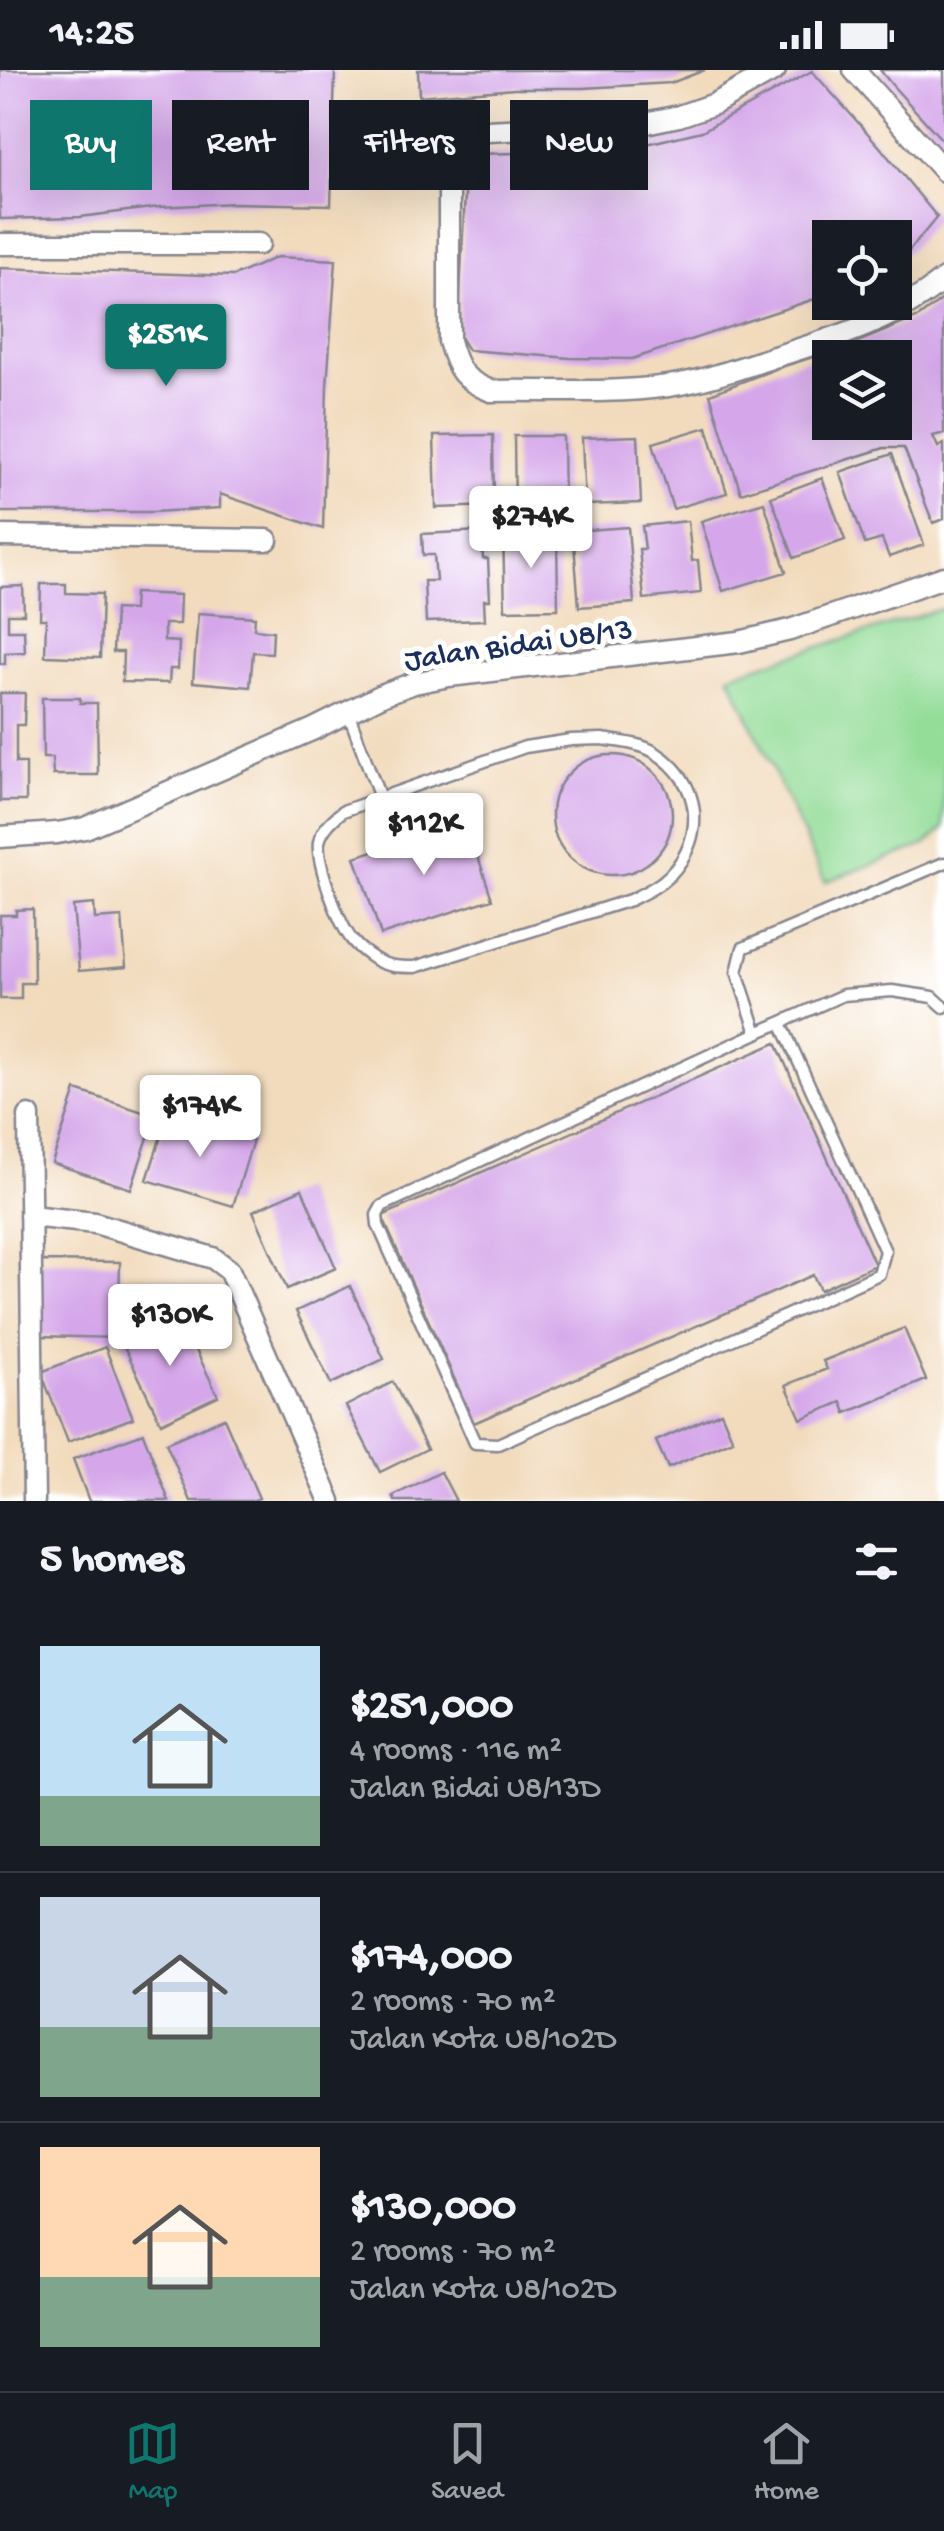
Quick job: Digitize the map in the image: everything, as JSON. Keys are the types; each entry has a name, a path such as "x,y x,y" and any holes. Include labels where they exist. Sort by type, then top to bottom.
{"street":[{"path":"774,70 714,104 679,116 645,123 487,131 456,144 449,175 450,341 454,360 463,375 492,391 629,389 704,380 884,318 918,300 944,279"},
{"path":"854,70 944,172"},
{"path":"0,244 259,244"},
{"path":"0,536 267,540"},
{"name":"Jalan Bidai U8/13","path":"0,837 85,828 414,683 738,642 790,630 944,577"},
{"path":"28,1116 34,1501"},
{"path":"30,1216 96,1224 212,1258 229,1270 330,1501"}],"lane":[{"path":"348,712 380,798"},
{"path":"602,738 653,750 688,786 695,812 693,832 684,854 671,874 654,888 630,900 415,967 392,967 371,958 352,940 337,913 318,855 320,838 330,822 343,811 380,798 525,747 602,738"},
{"path":"757,1033 737,972 743,948 944,863"},
{"path":"781,1023 885,1251 879,1274 498,1444 475,1443 378,1226 377,1215 382,1206 757,1033 843,995 892,991 938,994 944,1008"}],"green space":[{"path":"944,608 944,828 925,845 825,882 729,675"}],"building":[{"path":"0,70 335,70 334,100 329,100 331,205 234,203 80,217 0,219"},
{"path":"418,70 705,70 671,83 515,88 419,96"},
{"path":"880,70 944,70 944,142 893,86"},
{"path":"812,71 937,217 912,247 912,220 812,220 812,300 632,359 468,350 458,334 465,190 490,190 490,154 510,153 510,190 648,190 648,143 702,131"},
{"path":"277,257 336,260 323,529 220,494 220,508 0,512 0,268 234,276"},
{"path":"944,298 944,433 933,436 938,447 944,444 944,519 933,523 904,448 884,448 741,493 710,394 812,357 812,440 912,440 912,340 863,340 912,320"},
{"path":"707,427 727,493 673,509 653,443"},
{"path":"493,435 494,506 436,508 434,436"},
{"path":"514,436 563,436 564,512 515,513"},
{"path":"638,436 641,503 585,505 582,438"},
{"path":"892,454 924,545 889,557 882,539 865,544 840,472"},
{"path":"822,478 845,540 794,558 771,497"},
{"path":"764,502 786,572 723,591 701,521"},
{"path":"688,521 692,561 698,560 701,593 644,599 639,549 645,549 642,526"},
{"path":"628,527 634,603 579,607 573,531"},
{"path":"481,531 483,559 488,559 490,600 484,600 485,620 426,622 424,581 436,581 434,555 423,555 422,534"},
{"path":"557,533 558,609 505,610 503,534"},
{"path":"41,584 66,584 66,593 102,594 100,658 45,656 46,619 40,619"},
{"path":"23,586 24,614 8,614 8,630 24,630 25,652 5,653 5,664 0,664 0,587"},
{"path":"134,593 180,595 179,624 164,624 164,641 179,642 178,669 170,669 169,683 122,682 123,652 113,652 115,609 133,610"},
{"path":"198,613 255,617 254,629 273,631 272,653 253,652 250,687 193,682"},
{"path":"0,693 25,693 24,725 16,725 16,763 26,763 26,801 0,801"},
{"path":"42,698 80,698 80,703 97,703 98,775 53,775 52,758 43,758"},
{"path":"612,755 635,759 655,772 668,792 672,815 668,838 655,858 635,871 612,875 589,871 569,858 556,838 552,815 556,792 569,772 589,759"},
{"path":"466,820 492,899 381,935 355,857"},
{"path":"94,904 95,919 122,917 126,967 79,971 73,906"},
{"path":"33,909 34,983 21,983 21,999 0,999 0,915"},
{"path":"776,1043 875,1265 820,1290 813,1275 474,1423 382,1216"},
{"path":"76,1090 155,1116 131,1189 52,1163"},
{"path":"168,1114 253,1140 233,1206 147,1180"},
{"path":"302,1189 336,1268 287,1289 253,1211"},
{"path":"39,1261 120,1262 118,1338 38,1336"},
{"path":"350,1286 384,1359 331,1384 296,1311"},
{"path":"179,1315 218,1396 161,1423 122,1342"},
{"path":"904,1328 926,1380 846,1413 842,1402 801,1419 786,1385 827,1369 823,1361"},
{"path":"105,1347 133,1418 68,1442 41,1372"},
{"path":"393,1382 427,1449 380,1472 346,1406"},
{"path":"721,1412 733,1440 668,1468 656,1441"},
{"path":"224,1418 259,1498 191,1501 166,1443"},
{"path":"143,1433 169,1501 89,1501 73,1459"},
{"path":"441,1472 456,1501 395,1501 393,1496"}]}
